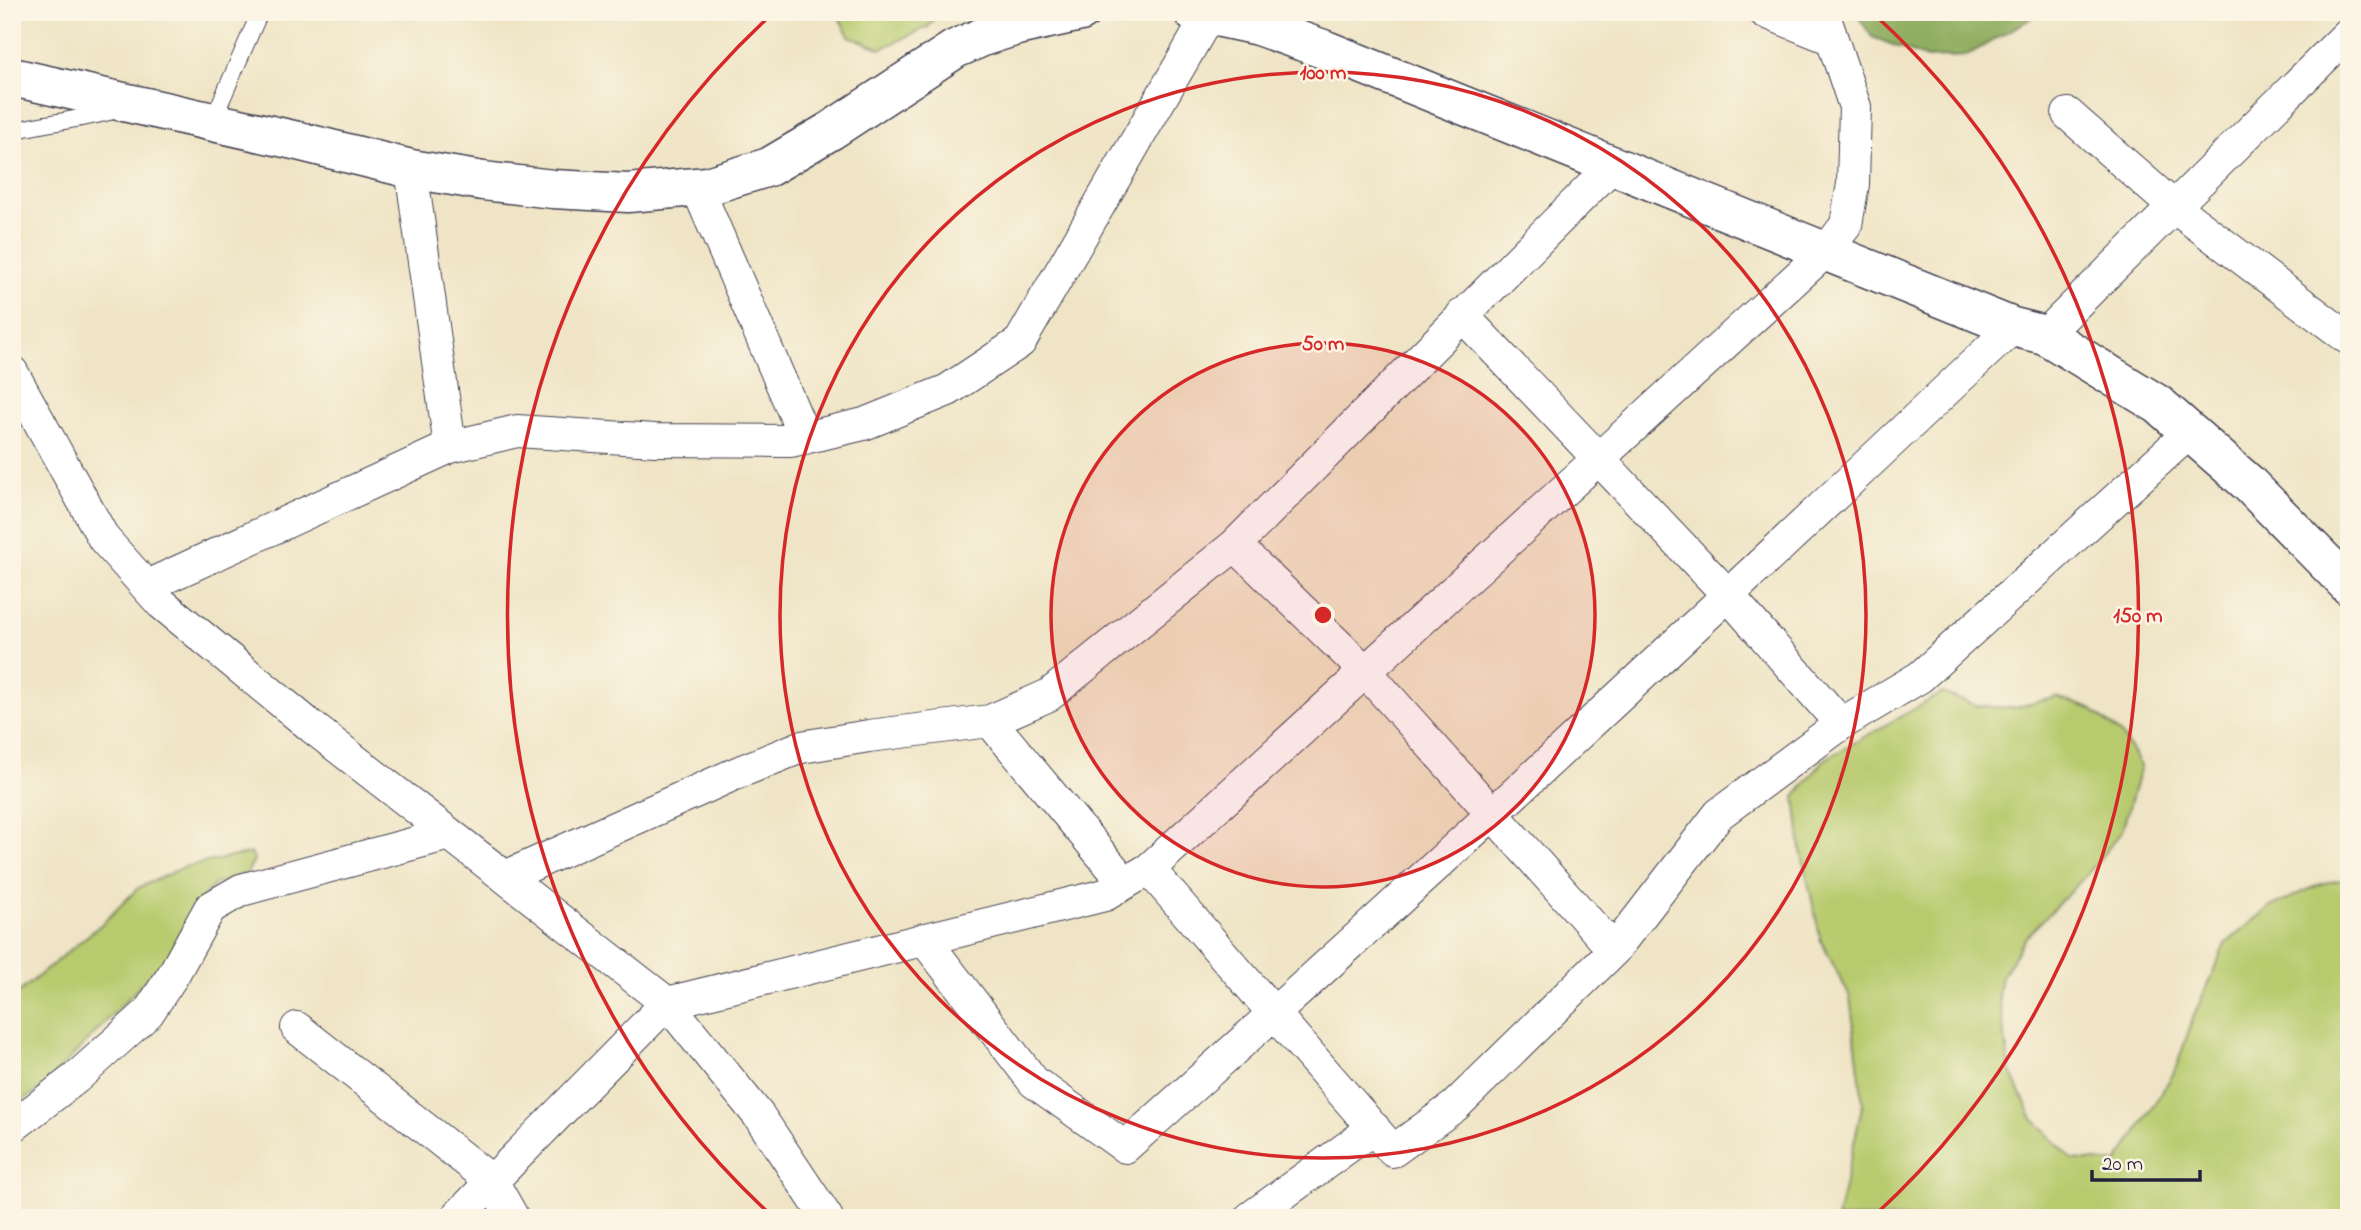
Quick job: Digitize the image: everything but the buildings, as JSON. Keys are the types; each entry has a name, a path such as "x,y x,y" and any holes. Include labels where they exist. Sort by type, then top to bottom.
{"street":[{"path":"12,77 411,169 483,181 628,194 697,187 768,167 830,131 955,49 1017,26 1081,12"},
{"path":"456,1218 667,1003 1105,895 1137,876 1366,672 1826,251 1846,225 1853,184 1855,107 1827,25 1765,12"},
{"path":"147,586 450,447 517,431 655,440 791,441 864,424 948,390 1020,342 1201,14 1258,26 1326,50 2029,331 2159,405 2248,483 2349,586"},
{"path":"924,939 1034,1082 1125,1147 1493,815 1729,596 2174,207 2349,33"},
{"path":"2068,114 2174,207 2349,339"},
{"path":"505,877 801,747 990,720 1049,695 1235,545 1612,166"},
{"path":"411,169 450,447"},
{"path":"697,187 805,438"},
{"path":"1462,314 1729,596 1841,724"},
{"path":"12,372 104,539 162,603 312,727 667,1003 759,1116 827,1218"},
{"path":"990,720 1137,876 1275,1013 1393,1151 1455,1106 1614,950 1719,814 1841,724 1920,677 2190,432"},
{"path":"1235,545 1366,672 1614,950"},
{"path":"12,1127 76,1078 148,1013 173,975 210,908 241,890 449,834"},
{"path":"296,1028 492,1181 513,1218"},
{"path":"1250,1218 1374,1128"}],"lane":[{"path":"212,122 260,12"},
{"path":"12,131 40,123 90,117 133,104"}],"green space":[{"path":"836,12 941,12 928,27 881,49 849,36"},
{"path":"1855,12 2042,12 1966,56 1927,58 1872,37"},
{"path":"1942,693 1977,706 2014,708 2056,697 2091,709 2121,734 2141,766 2122,831 2089,872 2026,937 2001,977 1998,992 2010,1070 2033,1119 2072,1159 2117,1163 2175,1071 2193,1018 2225,944 2270,907 2323,883 2349,879 2349,1218 1837,1218 1863,1103 1850,997 1821,941 1801,850 1795,796 1824,760"},
{"path":"251,853 254,860 247,873 215,884 192,910 168,957 41,1089 12,1106 12,998 104,922 138,888 184,867"}]}
